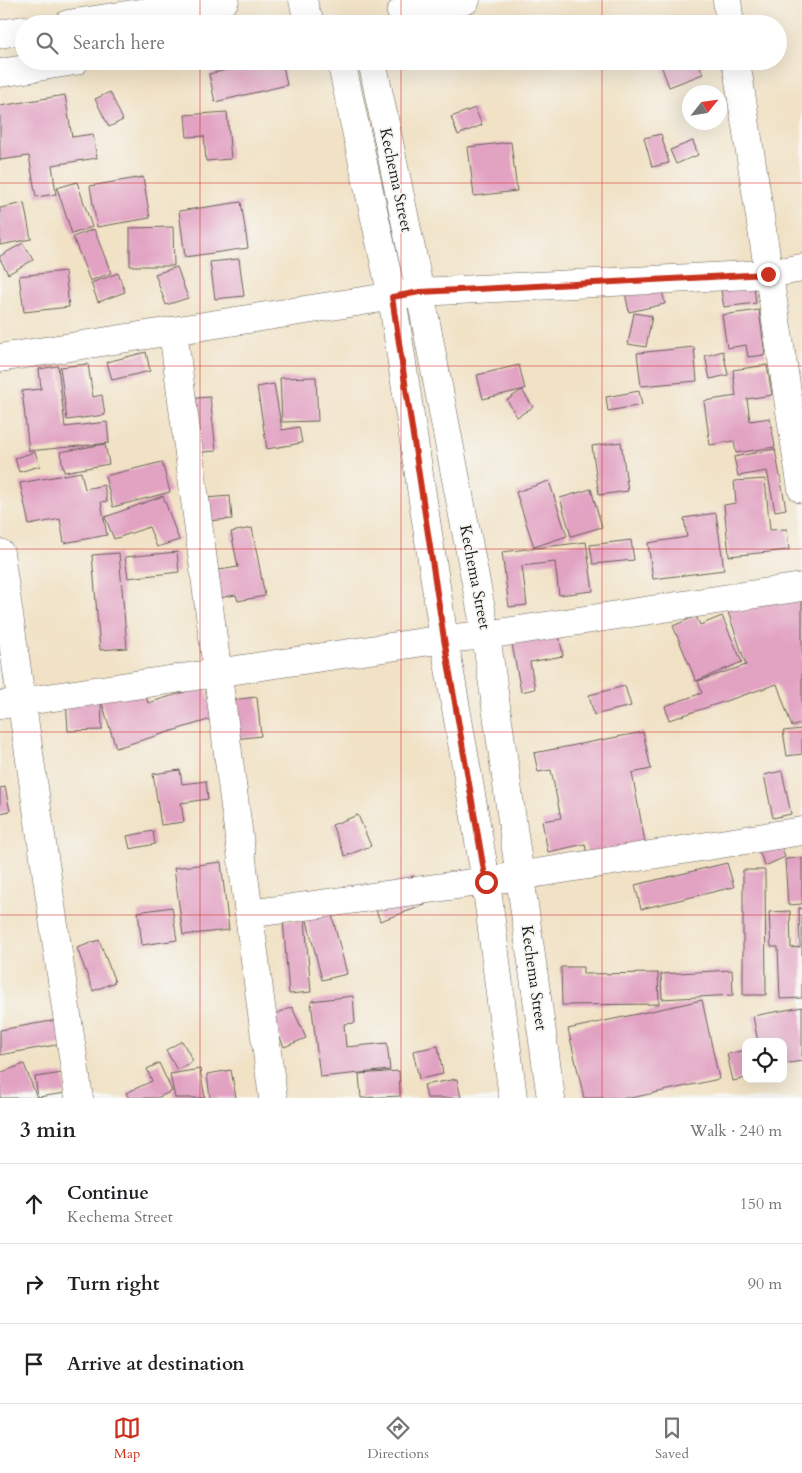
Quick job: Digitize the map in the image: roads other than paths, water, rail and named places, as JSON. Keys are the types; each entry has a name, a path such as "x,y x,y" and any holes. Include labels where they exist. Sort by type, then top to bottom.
{"street":[{"path":"127,15 225,0"},
{"path":"303,0 306,15"},
{"path":"400,12 466,0"},
{"path":"727,0 729,15"},
{"path":"0,34 15,32"},
{"path":"0,73 19,70"},
{"name":"Kechema Street","path":"343,70 392,297 444,639 486,882 513,1098"},
{"name":"Kechema Street","path":"374,70 420,292 486,636 551,1098"},
{"path":"737,70 802,489"},
{"path":"0,358 420,292 768,274 802,268"},
{"path":"173,331 273,1098"},
{"path":"0,553 11,703 79,1098"},
{"path":"11,703 444,639 486,636 802,587"},
{"path":"249,914 486,882 802,830"}]}
